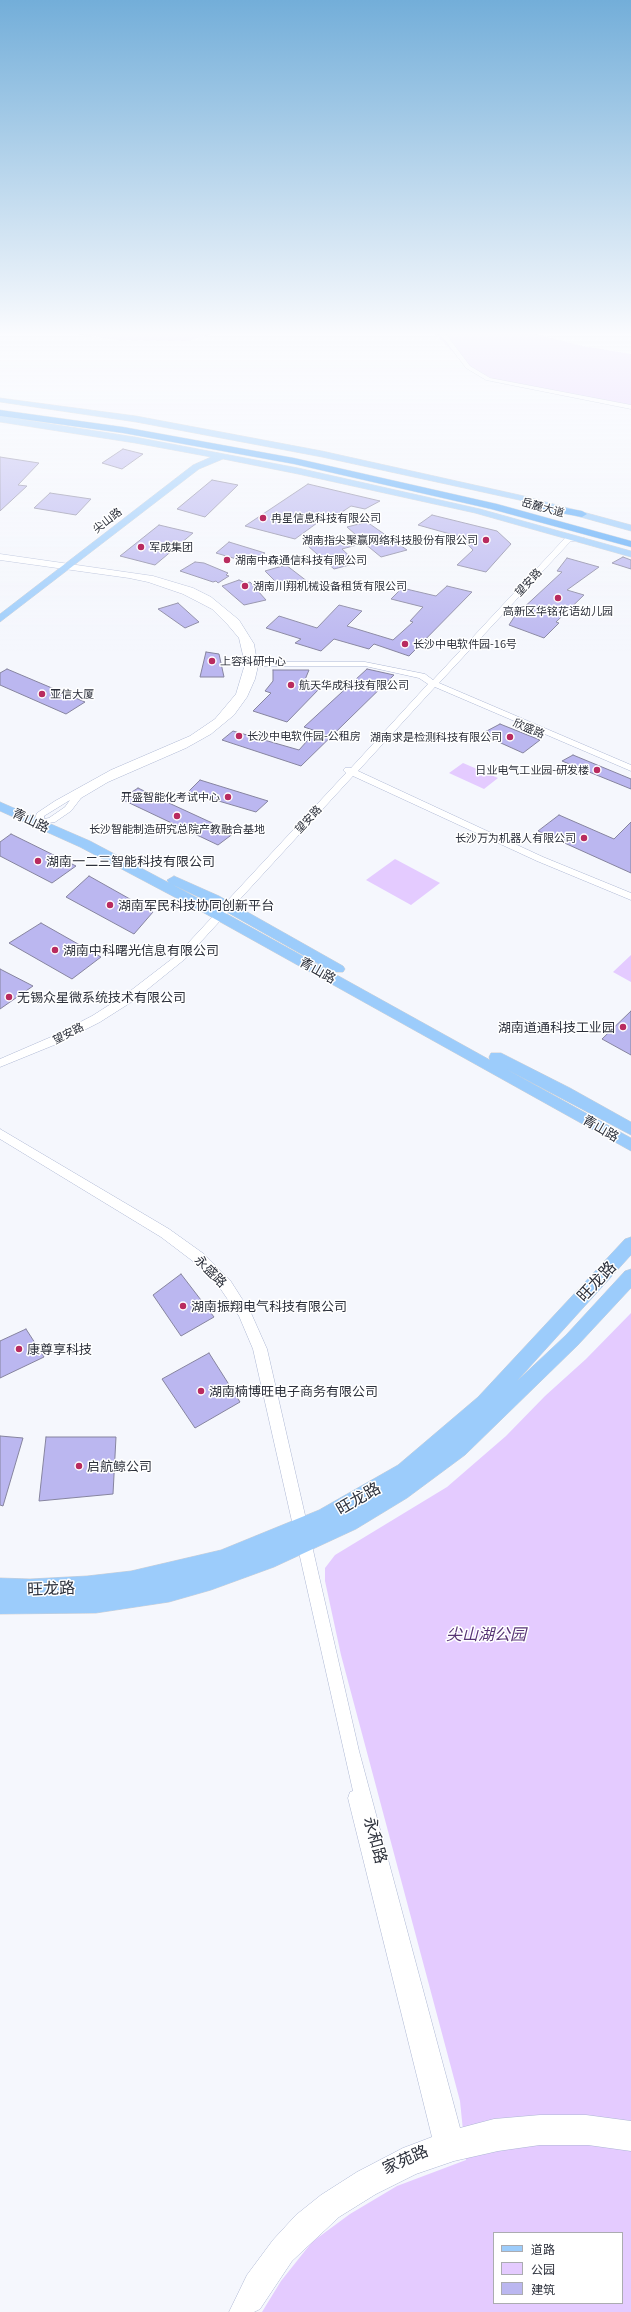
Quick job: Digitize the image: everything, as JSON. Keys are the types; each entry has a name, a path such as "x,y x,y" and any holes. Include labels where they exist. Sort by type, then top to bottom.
{"highway":[{"name":"岳麓大道","path":"165,439 253,453 402,485 515,511 631,544"},
{"name":"岳麓大道","path":"208,439 259,448 477,495 631,537"},
{"path":"298,471 402,485"},
{"path":"477,495 582,514"}],"main road":[{"path":"121,439 237,458 470,509 554,531 631,554"},
{"path":"247,439 459,483 631,528"},
{"name":"尖山路","path":"0,607 185,464 191,455 181,449"},
{"name":"尖山路","path":"0,619 196,467 217,458 237,458"},
{"name":"青山路","path":"0,795 85,844 223,911 631,1141"},
{"name":"青山路","path":"0,806 43,819"},
{"name":"旺龙路","path":"0,1604 55,1605 96,1603 170,1592 242,1570 299,1537 326,1516 405,1471 459,1427 484,1403 631,1244"},
{"name":"旺龙路","path":"0,1588 30,1590 131,1581 221,1560 299,1537 372,1509 429,1472 458,1449 572,1340 631,1276"}],"street":[{"name":"望安路","path":"0,1063 55,1040 128,998 181,957 560,542 562,537 554,531"},
{"name":"望安路","path":"430,684 566,541 584,540"},
{"path":"0,557 67,566 150,580 202,599 215,607 237,630 246,645 252,665 251,679 244,695 237,706 222,722 182,746 105,780 78,796 68,808 43,819"},
{"path":"252,665 339,666 370,668 407,676 430,684"},
{"path":"43,819 114,772 167,750 218,721 232,706 244,685 252,665"},
{"name":"欣盛路","path":"430,684 631,768"},
{"name":"欣盛路","path":"430,684 631,772"},
{"path":"351,770 540,858 631,895"},
{"name":"望安路","path":"0,1059 86,1019 125,996 152,976 223,911"},
{"name":"永盛路","path":"0,1133 164,1233 199,1258 225,1284 244,1313 260,1349 299,1537"},
{"name":"永盛路","path":"0,1140 160,1237 194,1262 220,1287 238,1316 252,1351 299,1537"},
{"name":"永和路","path":"299,1537 341,1746 449,2147"},
{"name":"家苑路","path":"248,2312 261,2288 285,2254 332,2210 375,2184 449,2147 494,2129 540,2125 586,2125 631,2131"},
{"name":"家苑路","path":"239,2312 254,2282 280,2247 309,2217 328,2202 364,2178 410,2156 449,2147 540,2135 588,2135 631,2141"}],"green space":[{"path":"463,763 498,778 484,789 449,773"},
{"path":"395,859 440,883 411,905 366,880"},
{"path":"631,955 631,982 613,972"},
{"name":"尖山湖公园","path":"631,1313 631,2312 262,2312 281,2281 312,2242 350,2214 397,2186 466,2160 460,2101 341,1655 325,1581 325,1568 335,1555 447,1487 506,1436 545,1396 586,1359"}],"building":[{"path":"123,449 143,454 122,469 102,463"},
{"path":"0,457 39,463 18,485 27,486 0,511"},
{"path":"212,480 238,485 205,517 177,509"},
{"path":"308,484 380,501 365,509 351,506 330,520 324,518 295,539 245,526"},
{"path":"50,493 91,499 76,515 34,508"},
{"name":"湖南指尖聚赢网络科技股份有限公司","path":"432,515 497,531 511,544 486,572 457,565 473,550 461,537 418,525"},
{"path":"367,522 407,550 381,557 364,543 342,549 357,563 334,569 308,546 328,539 334,543 356,535 347,527"},
{"name":"军成集团","path":"159,525 193,533 155,565 120,556"},
{"path":"229,542 265,553 250,563 216,553"},
{"path":"623,557 631,560 631,569 612,563"},
{"path":"567,558 599,567 567,590 584,595 556,622 559,623 544,638 509,625 518,611 520,611 562,572 557,571"},
{"path":"195,562 204,563 228,573 226,575 229,576 218,583 216,581 213,582 180,571"},
{"path":"286,565 312,585 285,591 265,571"},
{"path":"239,580 246,583 250,582 266,600 244,605 222,586"},
{"path":"447,586 472,592 409,656 374,644 369,649 334,639 321,651 295,643 301,639 266,628 279,616 317,628 339,605 362,611 347,626 393,640 413,622 410,621 423,607 391,599 402,588 436,596"},
{"name":"上容科研中心","path":"178,603 199,622 185,628 158,609"},
{"name":"上容科研中心","path":"206,652 219,654 224,677 200,677"},
{"name":"亚信大厦","path":"7,669 85,702 66,714 0,685 0,673"},
{"path":"367,669 394,675 301,766 222,740 233,731 299,750 316,731 304,727"},
{"path":"273,670 309,670 304,682 320,688 287,722 253,711 271,693 265,691 273,681"},
{"name":"湖南求是检测科技有限公司","path":"500,724 540,740 523,753 481,734"},
{"name":"日业电气工业园-研发楼","path":"573,755 631,779 631,789 562,761"},
{"name":"开盛智能化考试中心","path":"200,780 268,801 256,812 188,792"},
{"name":"长沙智能制造研究总院产教融合基地","path":"138,788 234,833 218,845 121,799"},
{"name":"长沙万为机器人有限公司","path":"559,815 614,839 631,822 631,873 538,831"},
{"name":"湖南一二三智能科技有限公司","path":"11,834 76,866 52,883 0,856 0,842"},
{"name":"湖南军民科技协同创新平台","path":"89,876 153,912 134,934 66,897"},
{"name":"湖南中科曙光信息有限公司","path":"41,923 101,957 72,979 9,943"},
{"name":"无锡众星微系统技术有限公司","path":"0,969 33,986 0,1009"},
{"name":"湖南道通科技工业园","path":"631,1011 631,1055 602,1039"},
{"name":"湖南振翔电气科技有限公司","path":"181,1274 214,1317 181,1336 153,1295"},
{"name":"康尊享科技","path":"26,1329 44,1357 0,1378 0,1341"},
{"name":"湖南楠博旺电子商务有限公司","path":"209,1353 240,1402 195,1428 162,1379"},
{"path":"0,1436 23,1438 3,1506 0,1505"},
{"name":"启航鲸公司","path":"46,1437 116,1437 113,1494 39,1501"}],"place":[{"name":"冉星信息科技有限公司","path":"263,518"},
{"name":"湖南指尖聚赢网络科技股份有限公司","path":"486,540"},
{"name":"军成集团","path":"141,547"},
{"name":"湖南中森通信科技有限公司","path":"227,560"},
{"name":"湖南川翔机械设备租赁有限公司","path":"245,586"},
{"name":"高新区华铭花语幼儿园","path":"558,598"},
{"name":"长沙中电软件园-16号","path":"405,644"},
{"name":"上容科研中心","path":"212,661"},
{"name":"航天华成科技有限公司","path":"291,685"},
{"name":"亚信大厦","path":"42,694"},
{"name":"长沙中电软件园-公租房","path":"239,736"},
{"name":"湖南求是检测科技有限公司","path":"510,737"},
{"name":"日业电气工业园-研发楼","path":"597,770"},
{"name":"开盛智能化考试中心","path":"228,797"},
{"name":"长沙智能制造研究总院产教融合基地","path":"177,816"},
{"name":"长沙万为机器人有限公司","path":"584,838"},
{"name":"湖南一二三智能科技有限公司","path":"38,861"},
{"name":"湖南军民科技协同创新平台","path":"110,905"},
{"name":"湖南中科曙光信息有限公司","path":"55,950"},
{"name":"无锡众星微系统技术有限公司","path":"9,997"},
{"name":"湖南道通科技工业园","path":"623,1027"},
{"name":"湖南振翔电气科技有限公司","path":"183,1306"},
{"name":"康尊享科技","path":"19,1349"},
{"name":"湖南楠博旺电子商务有限公司","path":"201,1391"},
{"name":"启航鲸公司","path":"79,1466"}]}
